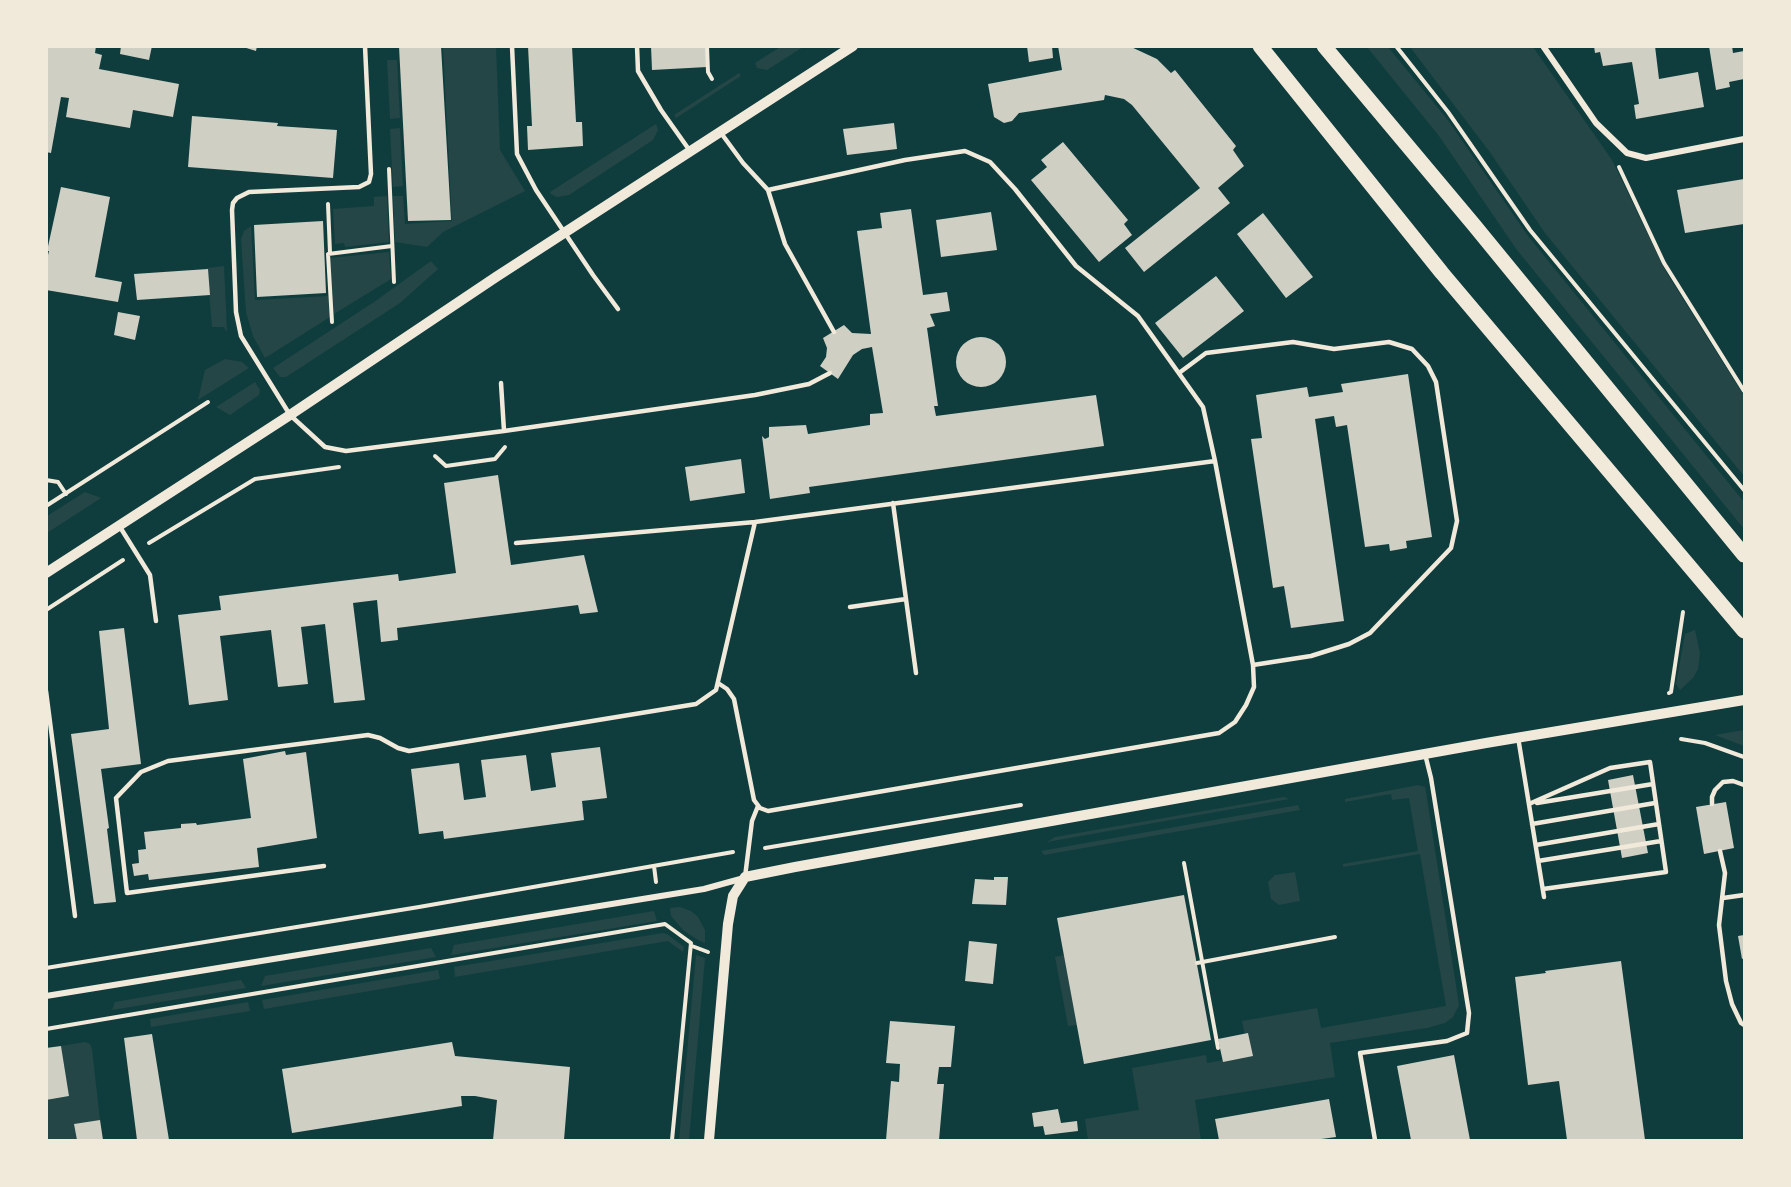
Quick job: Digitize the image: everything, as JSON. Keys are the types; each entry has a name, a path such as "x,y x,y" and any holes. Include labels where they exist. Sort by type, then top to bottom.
{"main road":[{"path":"1260,46 1442,273 1744,631"},
{"path":"1324,46 1744,555"}],"street":[{"path":"46,573 853,46"},
{"path":"1543,46 1596,123 1627,153 1646,158 1744,139"},
{"path":"46,996 704,889 745,877 817,862 1744,700"},
{"path":"709,1140 728,924 733,896 745,877"}],"lane":[{"path":"364,46 369,182 359,187 249,192 233,203 236,312 244,343 290,415 325,447 346,451 755,395 809,384 830,373"},
{"path":"512,46 517,154 536,190 564,233 618,309"},
{"path":"637,46 638,71 661,110 691,153"},
{"path":"721,133 743,163 768,190 784,244 834,332"},
{"path":"718,683 727,689 734,699 754,800 758,806 768,811 1219,733 1236,722 1254,687 1253,665 1203,407 1138,315 1076,266 1015,189 990,162 965,151 905,160 768,190"},
{"path":"1179,373 1206,353 1293,342 1334,349 1389,342 1412,349 1428,366 1436,382 1457,521 1451,548 1370,633 1349,644 1311,656 1253,665"},
{"path":"501,382 504,431"},
{"path":"516,543 755,522 1215,461"},
{"path":"893,503 916,673"},
{"path":"324,866 126,893 116,798 141,772 168,761 368,735 409,751 696,704 716,690 755,522"},
{"path":"119,526 150,575 156,621"},
{"path":"850,607 906,599"},
{"path":"46,691 75,916"},
{"path":"1518,738 1544,897"},
{"path":"1375,1140 1360,1053 1447,1041 1467,1033 1469,1013 1431,777 1425,754"},
{"path":"1529,804 1610,768 1650,762 1666,872 1543,888"},
{"path":"1712,804 1715,790 1723,782 1733,781 1744,785"},
{"path":"1529,804 1653,784"},
{"path":"1532,824 1655,803"},
{"path":"745,877 752,821 758,806"},
{"path":"1536,845 1659,824"},
{"path":"1538,861 1661,841"},
{"path":"1720,851 1725,873 1719,925 1726,981 1732,1004 1744,1025"},
{"path":"1723,898 1744,895"}],"path":[{"path":"707,46 708,72 712,79"},
{"path":"1396,46 1448,112 1530,230 1744,487"},
{"path":"1622,149 1616,159 1664,263 1744,391"},
{"path":"329,188 330,253 328,254 332,322"},
{"path":"330,253 392,246"},
{"path":"46,506 208,402"},
{"path":"432,454 446,466 495,459 508,442"},
{"path":"46,610 255,479 350,465"},
{"path":"46,480 58,482 66,494"},
{"path":"1672,681 1683,612"},
{"path":"1681,739 1744,757"},
{"path":"46,968 749,850"},
{"path":"1184,863 1218,1048"},
{"path":"46,1029 665,924 690,941 692,946 672,1140"},
{"path":"1197,963 1335,937"},
{"path":"692,946 708,952"},
{"path":"1225,949 1225,963"}],"shaded area":[{"path":"443,47 496,47 500,150 525,191 443,232 427,247 395,242 393,196 403,196 405,224 452,221"},
{"path":"780,47 803,47 767,70 757,68 755,63"},
{"path":"1367,47 1388,47 1447,119 1528,236 1744,502 1744,529 1517,250 1439,136"},
{"path":"1410,47 1533,47 1612,160 1666,272 1744,396 1744,476 1545,233 1489,151"},
{"path":"387,60 397,60 400,118 390,119"},
{"path":"739,73 741,76 676,118 674,115"},
{"path":"656,124 658,130 653,140 569,195 557,197 551,194 550,192"},
{"path":"400,128 403,186 393,187 390,129"},
{"path":"387,196 389,242 345,247 344,243 335,244 333,209 374,206 374,197"},
{"path":"251,226 255,300 328,296 330,317 265,358 253,336 246,312 241,239 244,231"},
{"path":"389,252 391,279 334,314 330,258"},
{"path":"431,261 438,269 400,303 286,377 280,377 273,368 377,300"},
{"path":"224,266 227,331 224,327 212,327 207,268"},
{"path":"225,359 242,362 249,368 198,400 205,370"},
{"path":"255,382 260,390 259,395 230,415 216,407"},
{"path":"85,492 101,498 47,533 47,516"},
{"path":"1695,630 1700,653 1698,669 1693,678 1680,690 1676,684 1685,634"},
{"path":"1744,730 1744,746 1715,735"},
{"path":"1418,785 1425,787 1426,792 1459,1005 1453,1017 1445,1023 1427,1028 1330,1043 1335,1077 1195,1100 1201,1140 1088,1140 1085,1119 1139,1110 1132,1068 1206,1055 1207,1063 1249,1056 1242,1021 1317,1008 1321,1028 1446,1006 1420,854 1343,867 1343,864 1418,851 1409,798 1392,800 1391,794 1345,802 1345,799"},
{"path":"1284,797 1289,799 1047,842 1055,837"},
{"path":"1298,805 1300,810 1044,855 1041,851"},
{"path":"1295,872 1300,901 1279,905 1271,899 1268,882 1275,875"},
{"path":"680,907 691,911 698,917 705,930 705,943 683,930 671,916 670,908"},
{"path":"654,911 657,921 451,955 454,945"},
{"path":"663,933 684,947 683,952 668,941 455,977 454,967"},
{"path":"431,948 436,957 261,986 265,976"},
{"path":"696,955 705,958 689,1140 679,1140"},
{"path":"1064,955 1077,1025 1068,1026 1055,957"},
{"path":"438,970 440,979 264,1009 262,1000"},
{"path":"241,980 246,988 112,1010 115,1002"},
{"path":"248,1002 250,1011 151,1027 150,1019"},
{"path":"85,1042 90,1044 92,1049 100,1120 75,1124 77,1140 47,1140 47,1100 69,1096 61,1046"}],"building":[{"path":"46,46 96,46 95,53 102,55 99,69 179,84 173,117 133,110 130,128 66,117 69,98 61,97 51,153 46,152"},
{"path":"121,46 152,46 149,60 120,54"},
{"path":"240,46 257,46 256,51"},
{"path":"399,46 441,46 451,220 408,221"},
{"path":"528,46 572,46 576,122 582,122 583,146 528,150 527,126 532,126"},
{"path":"651,46 706,46 707,67 652,70"},
{"path":"1027,46 1052,46 1053,58 1029,62"},
{"path":"1058,46 1129,46 1157,59 1171,73 1175,70 1236,146 1233,150 1244,166 1218,188 1230,203 1144,272 1125,248 1200,188 1132,105 1124,99 1105,95 1104,100 1019,113 1012,121 1004,123 994,117 988,84 1062,70"},
{"path":"1594,46 1655,46 1659,79 1698,72 1704,107 1636,119 1634,105 1639,104 1632,62 1603,66 1600,52 1595,53"},
{"path":"1709,46 1732,46 1733,53 1744,51 1744,79 1729,82 1730,87 1716,90"},
{"path":"192,116 337,130 333,178 188,167"},
{"path":"894,123 897,149 847,155 843,129"},
{"path":"1063,142 1128,220 1124,224 1132,235 1099,262 1031,180 1047,167 1041,160"},
{"path":"1744,179 1744,224 1685,233 1677,190"},
{"path":"61,187 110,197 95,277 122,282 118,302 46,290 46,263 49,251 47,251"},
{"path":"911,209 923,295 947,292 950,311 930,314 935,326 927,328 938,406 934,406 936,416 1096,395 1104,446 809,487 810,493 770,499 762,436 765,439 769,437 769,427 806,425 808,434 870,425 870,414 883,413 872,347 862,349 853,355 838,379 820,366 826,357 827,348 823,338 844,325 852,333 871,334 857,231 882,228 880,213"},
{"path":"991,212 997,250 941,257 936,220"},
{"path":"1263,213 1313,277 1286,298 1237,234"},
{"path":"323,221 326,293 257,297 254,225"},
{"path":"208,269 210,295 137,300 134,274"},
{"path":"1216,276 1244,311 1183,358 1155,323"},
{"path":"118,312 140,316 135,340 114,335"},
{"path":"976,337 986,337 999,344 1006,357 1006,367 999,380 986,387 976,387 967,383 960,376 956,367 956,357 960,348 967,341"},
{"path":"1408,374 1432,537 1406,541 1407,548 1390,551 1389,544 1365,547 1347,425 1336,427 1334,416 1315,419 1344,621 1291,628 1284,586 1273,588 1251,439 1262,438 1256,395 1307,387 1309,397 1343,392 1341,384"},
{"path":"741,459 745,493 690,501 685,467"},
{"path":"498,475 511,565 584,555 598,612 580,614 578,605 397,628 398,640 381,642 377,600 353,603 365,700 334,703 325,624 301,627 308,684 278,687 271,630 220,636 228,700 189,705 178,615 221,610 219,596 398,574 399,581 456,573 444,483"},
{"path":"124,628 141,764 101,769 116,902 94,904 71,734 109,729 99,631"},
{"path":"600,747 607,798 582,801 584,820 444,839 443,831 419,834 411,769 459,763 464,800 486,797 481,760 526,755 531,791 556,787 551,753"},
{"path":"285,751 286,755 306,752 317,838 257,848 259,867 149,880 148,874 134,876 132,864 139,863 138,850 146,849 144,832 181,828 181,824 196,823 197,825 251,818 243,759"},
{"path":"1633,775 1648,853 1622,858 1608,780"},
{"path":"1726,802 1734,848 1704,854 1696,807"},
{"path":"994,877 1008,877 1006,905 972,904 975,879 994,880"},
{"path":"1184,895 1211,1040 1084,1064 1057,918"},
{"path":"1744,935 1744,958 1742,959 1738,936"},
{"path":"969,941 997,944 993,984 965,981"},
{"path":"1621,961 1645,1140 1567,1140 1559,1081 1528,1085 1515,977"},
{"path":"890,1021 955,1026 951,1067 939,1067 937,1084 944,1084 939,1140 886,1140 891,1081 899,1082 900,1064 886,1063"},
{"path":"1248,1033 1253,1056 1223,1062 1218,1039"},
{"path":"152,1034 169,1140 137,1140 124,1038"},
{"path":"452,1042 455,1056 570,1067 564,1140 493,1140 497,1100 475,1096 461,1096 462,1106 292,1133 282,1069"},
{"path":"61,1046 69,1096 46,1100 46,1048"},
{"path":"1454,1055 1470,1140 1411,1140 1397,1066"},
{"path":"1329,1099 1336,1137 1314,1140 1219,1140 1215,1119"},
{"path":"1058,1109 1061,1123 1077,1121 1078,1131 1045,1135 1043,1126 1034,1127 1032,1113"},
{"path":"100,1120 103,1140 77,1140 74,1124"}]}
